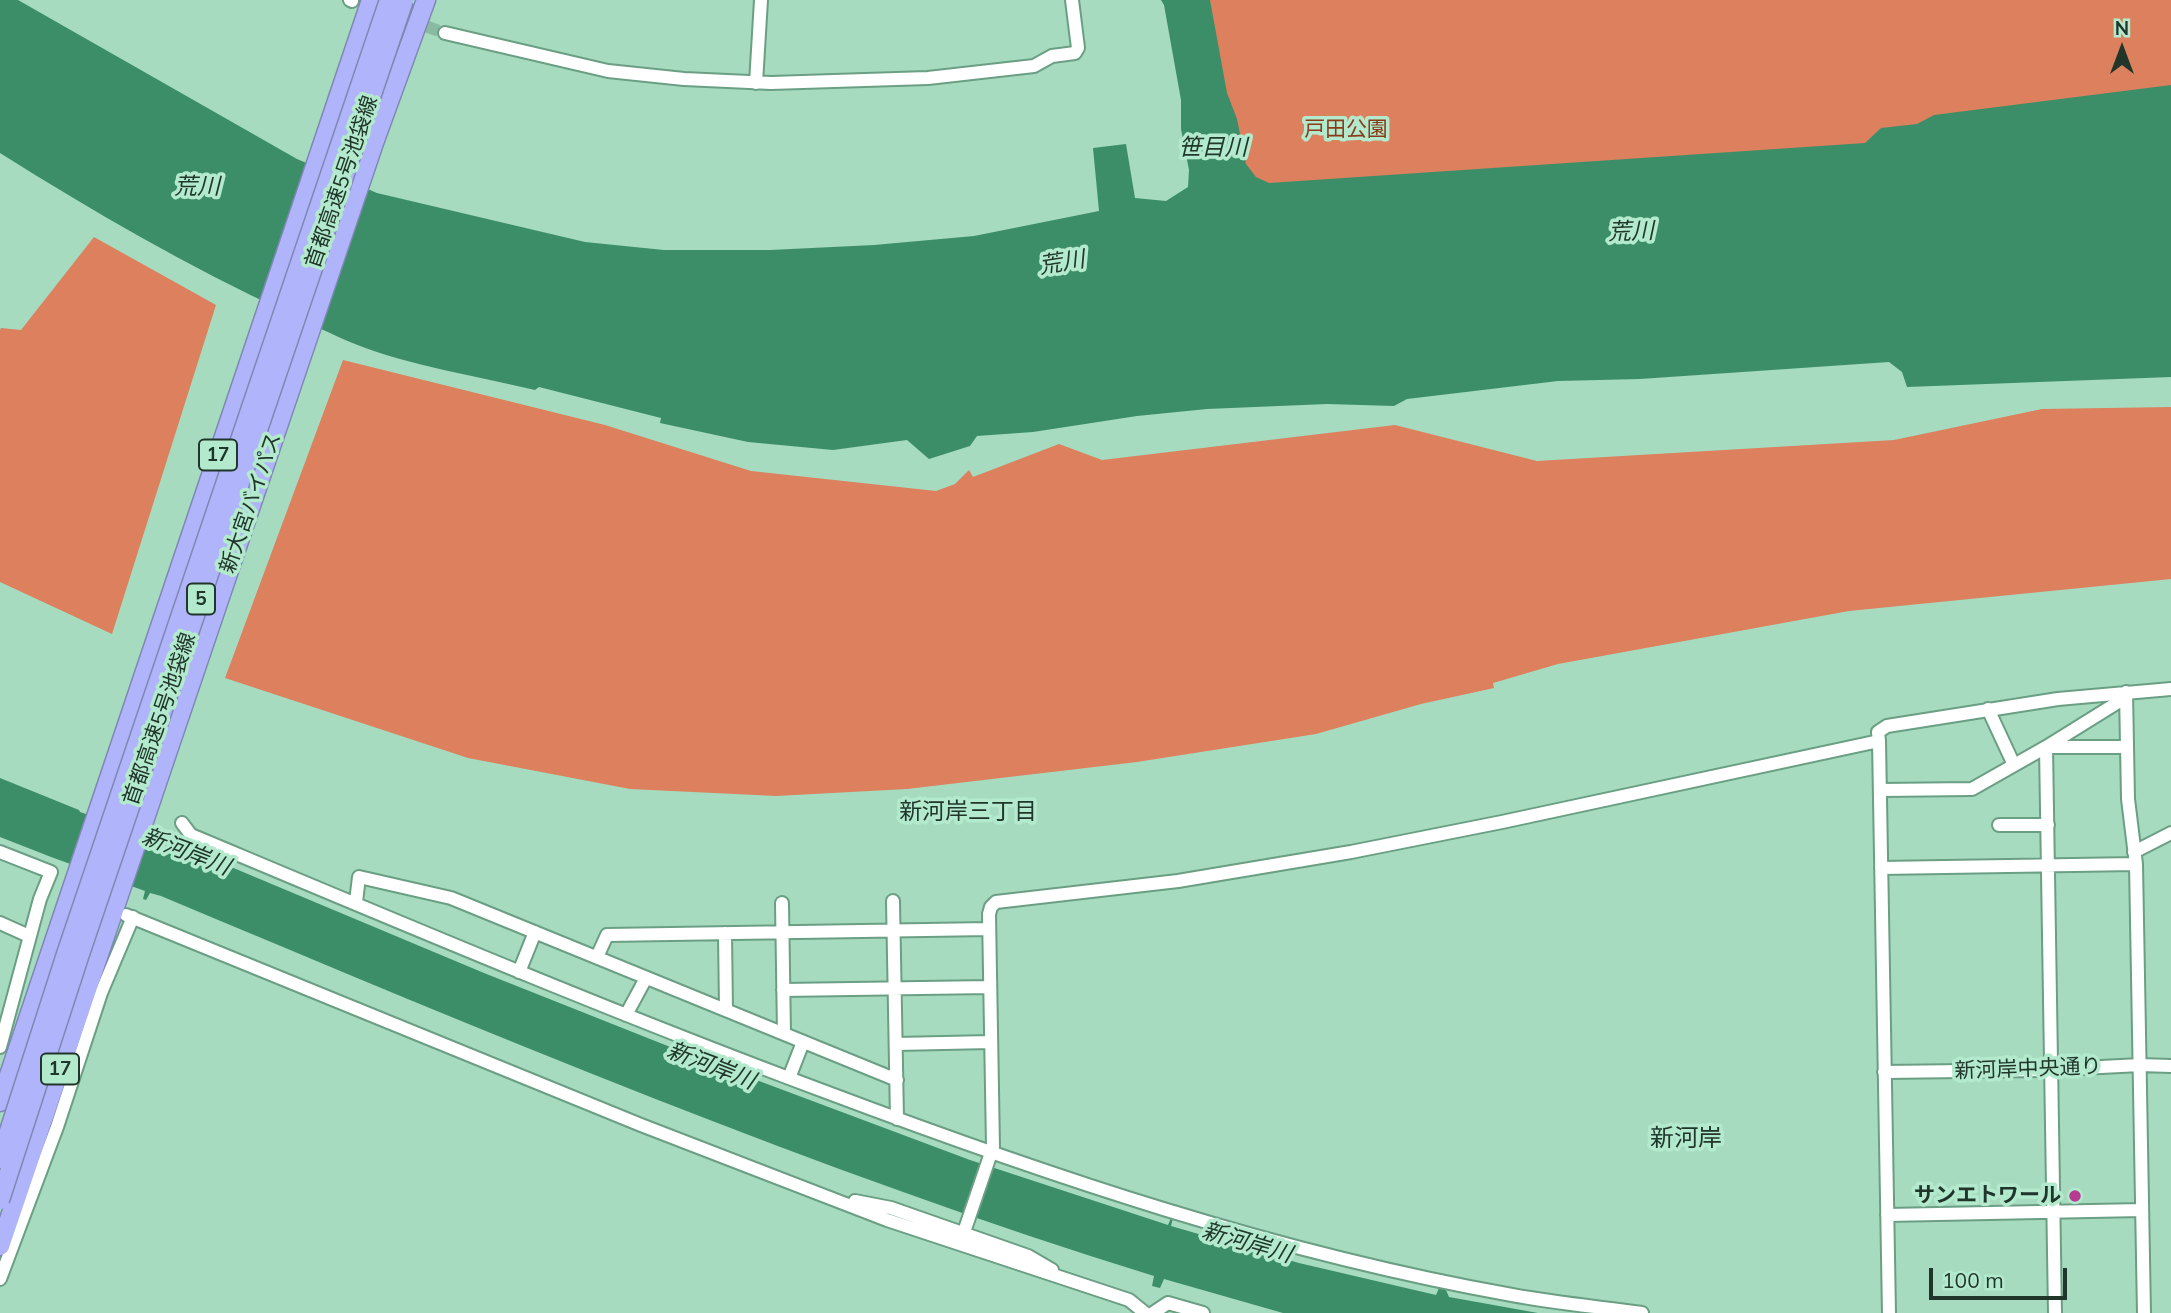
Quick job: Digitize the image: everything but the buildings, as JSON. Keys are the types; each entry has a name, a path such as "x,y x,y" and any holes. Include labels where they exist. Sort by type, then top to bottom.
{"highway":[{"name":"新大宮バイパス","path":"0,1246 125,911 396,84 426,0"},
{"name":"17","path":"0,1098 360,36 392,2"},
{"name":"首都高速5号池袋線","path":"0,1159 72,937 392,2"},
{"name":"首都高速5号池袋線","path":"0,1200 392,2"}],"street":[{"path":"756,83 761,0"},
{"path":"445,33 608,71 684,79 756,83 928,78 1034,66 1052,56 1075,53 1078,48 1072,0"},
{"path":"1888,1313 1878,732 1884,727 1988,709 2171,689"},
{"path":"2126,692 2129,799 2135,858 2144,1313"},
{"path":"1880,790 1972,789 2120,701 2126,692"},
{"path":"1988,709 2014,765"},
{"path":"964,1232 991,1154 989,929 990,909 999,901 1178,881 1351,852 1879,741"},
{"path":"2046,747 2127,747"},
{"path":"2046,747 2055,1313"},
{"path":"182,823 191,835 519,972 991,1154 1151,1206 1323,1254 1513,1295 1642,1313"},
{"path":"1999,825 2048,825"},
{"path":"1881,868 2049,865 2135,858 2171,833"},
{"path":"0,852 51,872 51,889 29,936 0,1047"},
{"path":"356,902 359,877 451,898 897,1080"},
{"path":"893,901 897,1119"},
{"path":"782,903 783,1034"},
{"path":"0,1279 57,1127 125,911 641,1125 887,1220 1129,1300 1146,1313"},
{"path":"0,923 29,936"},
{"path":"597,957 607,934 989,929"},
{"path":"519,972 535,932"},
{"path":"725,933 726,1010"},
{"path":"626,1015 646,978"},
{"path":"783,990 990,987"},
{"path":"789,1078 803,1042"},
{"path":"896,1044 991,1042"},
{"name":"新河岸中央通り","path":"1884,1072 2171,1066"},
{"path":"821,1194 891,1209 964,1232 1028,1256 1081,1285"},
{"path":"1888,1215 2142,1210"},
{"path":"1153,1313 1168,1303 1203,1313"}],"green space":[{"name":"戸田公園","path":"1199,0 2171,0 2171,234 1225,263"},
{"path":"94,237 216,305 112,634 0,582 0,330 21,330"},
{"path":"343,360 605,425 751,471 936,491 955,484 969,470 973,477 1059,444 1102,460 1395,425 1537,461 1894,440 2042,409 2171,407 2171,579 1849,611 1558,664 1493,683 1494,688 1421,704 1316,734 1137,762 907,789 776,796 630,789 468,758 225,678"}],"water":[{"path":"0,0 18,0 297,159 377,193 585,242 664,250 770,250 874,245 974,236 1099,211 1093,148 1126,144 1135,198 1166,201 1188,187 1189,170 1181,129 1181,100 1161,0 1210,0 1227,93 1237,119 1246,164 1256,177 1269,183 1865,143 1881,128 1917,124 1934,115 2171,85 2171,377 1907,387 1902,372 1889,362 1640,379 1558,381 1407,399 1394,406 1327,404 1207,409 1137,416 1033,432 977,436 970,446 929,459 907,440 833,450 748,442 660,423 661,418 539,387 535,390 421,365 376,352 250,295 141,238 0,153"},
{"name":"新河岸川","path":"0,778 80,812 181,846 484,973 703,1060 970,1160 1168,1225 1173,1218 1171,1226 1299,1263 1436,1295 1439,1288 1446,1290 1449,1297 1538,1313 1283,1313 1164,1279 1160,1288 1152,1286 1154,1276 902,1192 777,1146 530,1049 161,896 150,893 146,900 143,899 145,891 0,837"}],"tunnel":[{"path":"393,15 445,33"}],"place":[{"name":"サンエトワール","path":"2075,1196"}],"district":[{"name":"新河岸三丁目","path":"968,812"},
{"name":"新河岸","path":"1686,1139"}],"water label":[{"name":"笹目川","path":"1213,148"},
{"name":"荒川","path":"197,187"},
{"name":"荒川","path":"1631,232"},
{"name":"荒川","path":"1062,263"}]}
